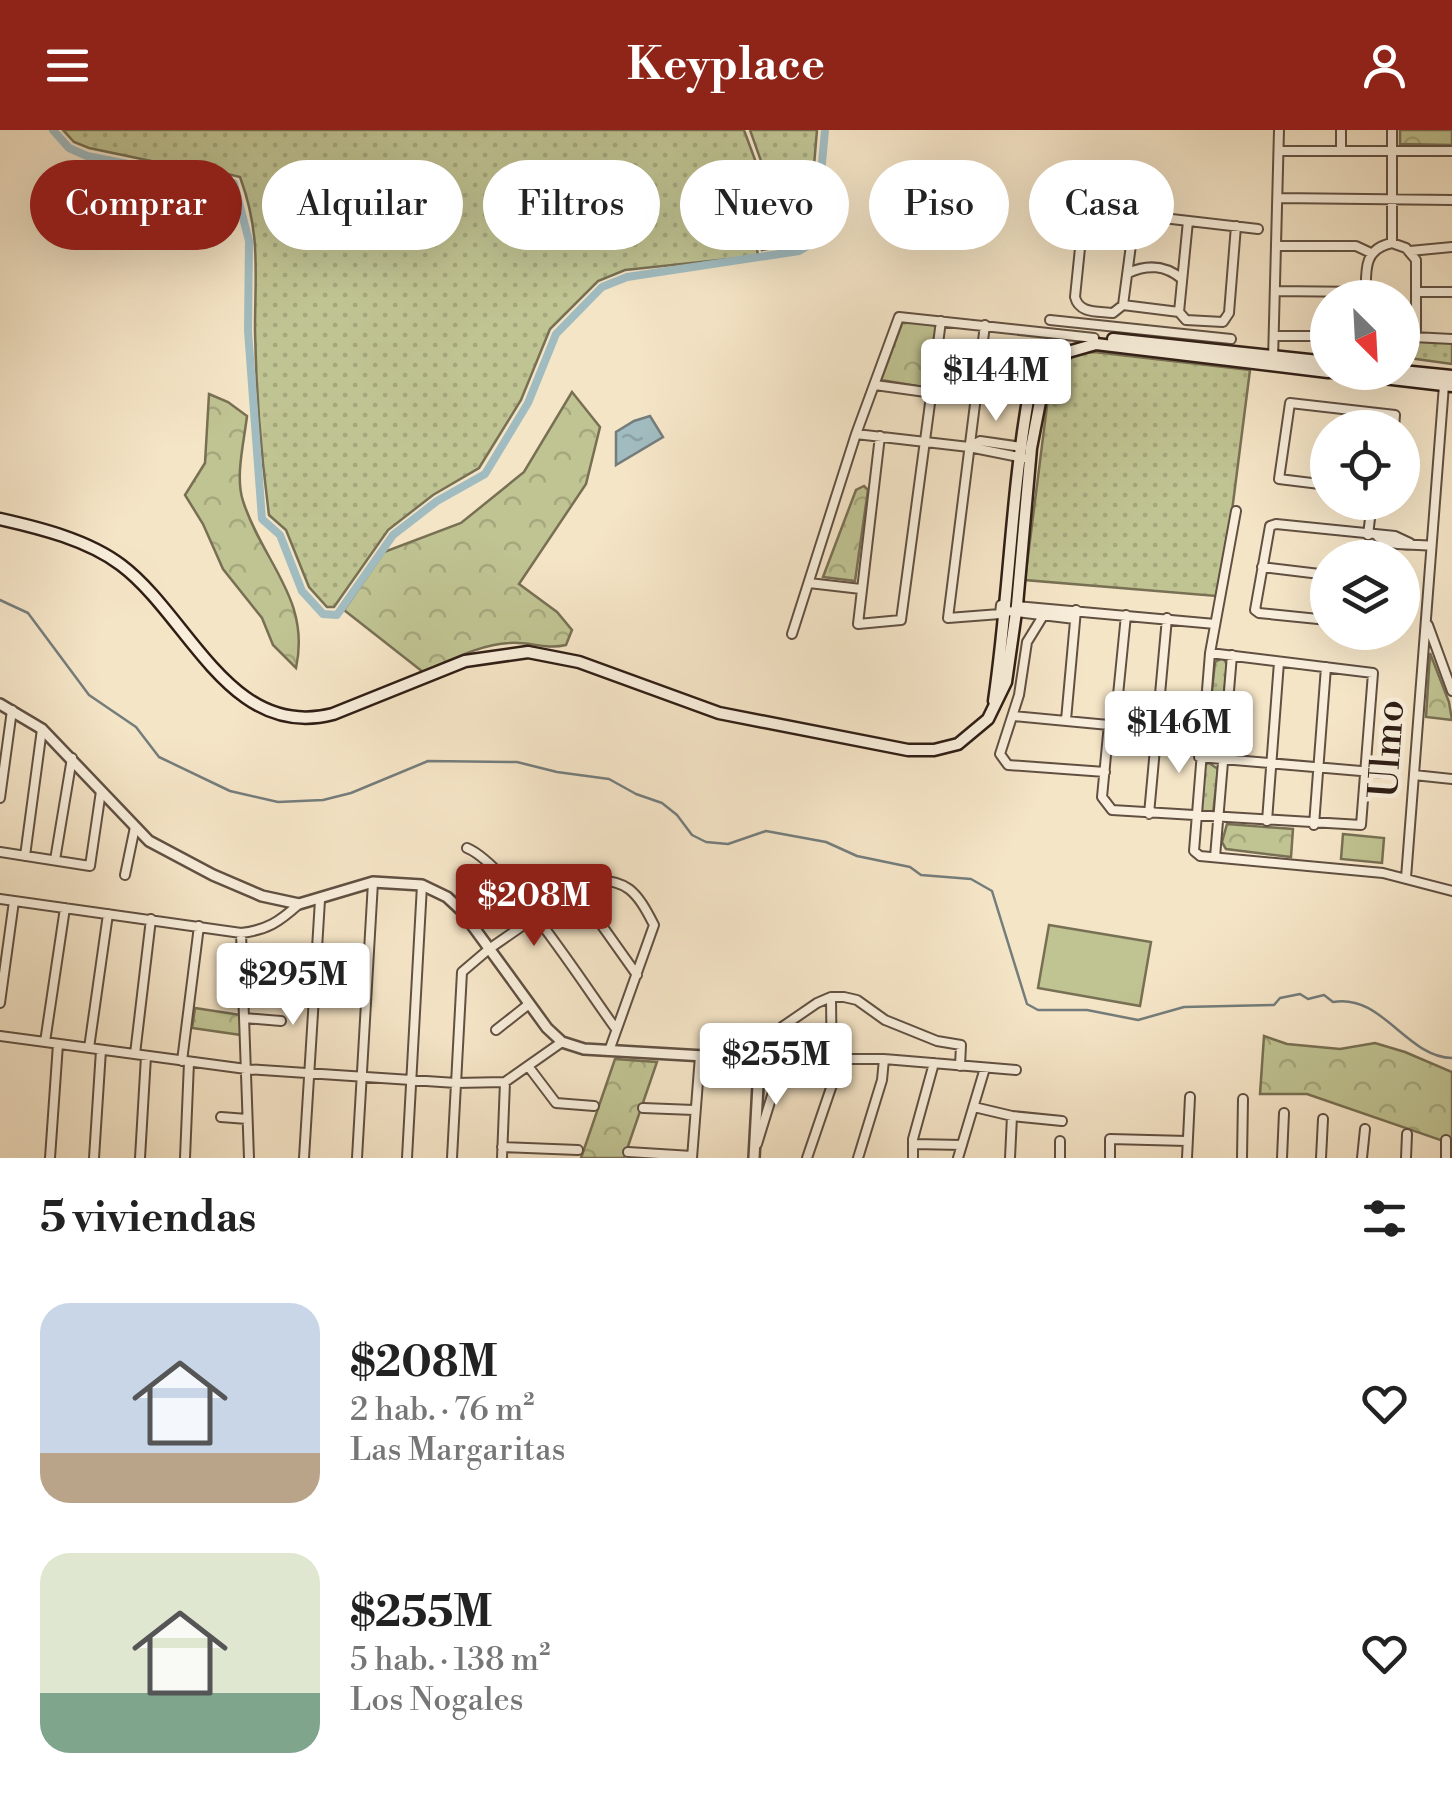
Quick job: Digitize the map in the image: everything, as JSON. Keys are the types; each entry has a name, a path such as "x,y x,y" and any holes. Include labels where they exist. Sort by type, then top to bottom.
{"main road":[{"path":"0,520 106,554 140,580 193,646 239,692 259,708 281,716 316,718 333,714 465,661 528,652 562,657 720,712 918,751 942,749 958,744 983,725 992,712 1010,611 1032,385 1043,366 1060,350 1094,338 1310,368"},
{"path":"1010,611 1008,557 1025,453 1045,376 1057,361 1075,349 1096,344 1218,353"},
{"path":"1273,361 1310,362"},
{"path":"1420,375 1449,382"},
{"path":"1420,379 1449,382"}],"street":[{"path":"1273,361 1280,130"},
{"path":"1342,130 1342,151"},
{"path":"1392,130 1392,244"},
{"path":"1279,151 1452,152"},
{"path":"1278,198 1452,200"},
{"path":"1174,219 1258,229"},
{"path":"1179,312 1188,221"},
{"path":"1081,250 1076,303 1084,310 1113,312 1124,305 1179,312 1186,320 1217,324 1227,318 1236,226"},
{"path":"1366,280 1371,253 1392,244 1410,251 1452,247"},
{"path":"1276,246 1356,246 1371,253"},
{"path":"1124,305 1130,250"},
{"path":"1410,251 1416,260 1416,280"},
{"path":"1128,273 1154,266 1182,279"},
{"path":"1275,292 1310,293"},
{"path":"1420,292 1452,292"},
{"path":"1142,329 1144,308"},
{"path":"1156,331 1158,310"},
{"path":"792,634 856,434 899,317 1094,338"},
{"path":"1050,320 1231,339"},
{"path":"880,436 858,624 900,620 940,321"},
{"path":"985,325 948,618 1010,611 1075,615"},
{"path":"1051,332 1057,337 1060,350"},
{"path":"1274,336 1310,336"},
{"path":"1212,337 1218,353"},
{"path":"1212,337 1218,353"},
{"path":"1420,338 1452,338"},
{"name":"Ulmo","path":"1406,878 1449,382"},
{"path":"875,384 933,393"},
{"path":"1310,482 1278,478 1290,403 1351,410"},
{"path":"856,434 969,447 980,441 1025,453"},
{"path":"1236,511 1210,653 1194,851 1200,856 1382,873 1452,891"},
{"path":"1373,520 1373,536"},
{"path":"1310,618 1254,610 1267,533 1276,524 1373,536 1396,546 1432,546"},
{"path":"1262,567 1310,573"},
{"path":"809,582 861,590"},
{"path":"1010,611 1042,616 1126,615 1216,624"},
{"path":"1066,720 1075,615"},
{"path":"1126,615 1102,797 1107,807 1149,814 1361,825 1373,674 1210,653"},
{"path":"1042,616 1027,642 1013,716 1000,754 1002,760 1008,764 1105,772"},
{"path":"1426,616 1452,692"},
{"path":"1149,814 1168,618"},
{"path":"1215,857 1232,655"},
{"path":"1267,821 1279,662"},
{"path":"1314,824 1326,666"},
{"path":"0,704 42,729 149,841 213,876 262,896 299,904 373,882 422,885 446,897 461,910 529,1004 562,1042 584,1049 757,1061 884,1059 1016,1070"},
{"path":"0,798 12,710"},
{"path":"1013,716 1226,736"},
{"path":"25,856 42,729"},
{"path":"1200,757 1384,773"},
{"path":"55,860 72,758"},
{"path":"1414,775 1452,779"},
{"path":"0,852 90,866 101,790"},
{"path":"124,875 134,828"},
{"path":"467,848 487,859 616,1028"},
{"path":"452,1158 462,972 489,949 594,880 631,888 654,925 609,1051"},
{"path":"357,1158 373,882"},
{"path":"407,1158 422,885"},
{"path":"576,889 638,976"},
{"path":"0,900 240,933 264,930 299,904"},
{"path":"304,1158 320,900"},
{"path":"0,1002 14,902"},
{"path":"45,1042 64,908"},
{"path":"89,1048 108,914"},
{"path":"135,1054 151,919"},
{"path":"185,1158 185,1062 198,926"},
{"path":"240,933 249,1158"},
{"path":"241,972 280,977"},
{"path":"806,1158 832,1084 831,997"},
{"path":"754,1155 783,1060 782,1027 831,997 857,1000 885,1020 937,1041 961,1045 960,1066"},
{"path":"496,1030 529,1004"},
{"path":"244,1018 281,1021"},
{"path":"0,1036 246,1069 456,1082 505,1082 562,1042"},
{"path":"50,1158 58,1044"},
{"path":"94,1158 101,1050"},
{"path":"140,1158 146,1056"},
{"path":"628,1152 692,1157 700,1056"},
{"path":"858,1158 882,1080 884,1059"},
{"path":"754,1155 757,1061"},
{"path":"913,1158 934,1064"},
{"path":"528,1066 556,1103 594,1106"},
{"path":"958,1158 985,1068"},
{"path":"502,1158 505,1082"},
{"path":"1187,1158 1190,1097"},
{"path":"1242,1158 1243,1100"},
{"path":"974,1107 1062,1121"},
{"path":"643,1108 694,1110"},
{"path":"1282,1158 1284,1112"},
{"path":"1010,1158 1012,1116"},
{"path":"221,1117 246,1119"},
{"path":"1320,1158 1323,1119"},
{"path":"1362,1158 1366,1129"},
{"path":"1406,1158 1407,1134"},
{"path":"1110,1158 1110,1139 1188,1140"},
{"path":"1060,1140 1060,1158"},
{"path":"1446,1140 1446,1158"},
{"path":"914,1144 962,1145"},
{"path":"502,1147 578,1150"}],"green space":[{"path":"63,130 744,130 755,160 680,160 680,250 757,250 758,256 625,270 598,281 550,329 521,400 479,468 433,495 388,530 334,607 327,607 309,587 286,530 269,515 256,376 254,235 242,183 242,160 146,160 74,142"},
{"path":"750,130 817,130 814,160 761,160"},
{"path":"1400,130 1452,130 1452,145 1400,144"},
{"path":"903,321 932,323 937,328 929,388 881,380"},
{"path":"1420,340 1452,341 1452,364 1420,360"},
{"path":"1094,352 1250,370 1232,511 1216,596 1025,580 1050,382 1067,359"},
{"path":"572,392 600,427 586,484 519,584 557,612 572,630 566,645 487,646 423,672 344,610 384,552 461,523 524,472"},
{"path":"209,394 247,416 241,492 291,601 299,644 296,668 273,645 262,618 223,569 185,495 205,463"},
{"path":"864,486 868,490 855,581 823,577 856,490"},
{"path":"1430,653 1449,702 1452,720 1426,717"},
{"path":"1223,658 1227,664 1218,731 1208,727 1215,662"},
{"path":"1209,763 1218,769 1213,814 1200,812 1203,766"},
{"path":"1227,824 1293,829 1291,857 1226,849 1222,842"},
{"path":"1343,834 1384,838 1382,863 1341,859"},
{"path":"1049,925 1151,942 1140,1006 1038,988"},
{"path":"195,1008 241,1015 241,1035 192,1028"},
{"path":"1264,1036 1287,1044 1340,1049 1375,1043 1452,1072 1452,1144 1307,1094 1260,1094"},
{"path":"615,1059 657,1062 624,1158 581,1158"}],"water":[{"path":"650,416 663,437 616,465 616,432"}],"waterway":[{"path":"53,130 69,148 87,156 234,183 249,241 248,331 262,519 280,535 302,591 323,614 337,615 393,535 437,501 485,474 528,403 556,334 602,287 627,277 799,251 815,241 825,130"},
{"path":"0,600 28,613 89,695 136,727 159,757 230,791 278,802 323,800 351,793 428,761 517,762 609,779 662,803 692,835 706,842 728,844 766,831 826,842 857,856 910,867 921,875 971,879 992,891 1027,1004 1038,1010 1087,1010 1138,1020 1184,1007 1274,1005 1280,998 1324,995 1333,1002 1366,1007 1421,1048 1452,1058"}]}
